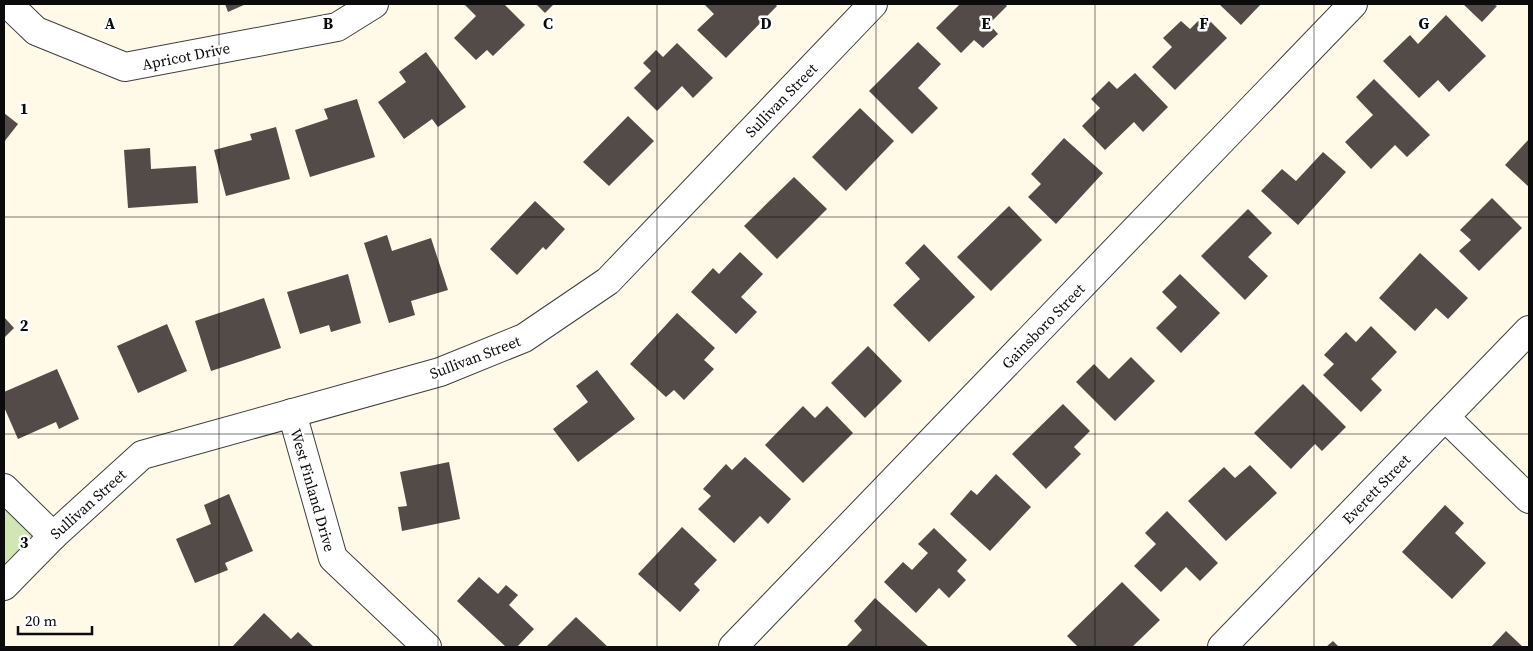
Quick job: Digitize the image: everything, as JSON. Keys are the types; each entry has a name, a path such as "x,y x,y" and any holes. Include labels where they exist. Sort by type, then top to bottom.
{"street":[{"name":"Apricot Drive","path":"8,4 36,31 124,67 337,27 374,4"},
{"name":"Sullivan Street","path":"4,586 53,536 142,455 440,372 524,338 608,281 873,4"},
{"name":"Gainsboro Street","path":"733,647 1352,4"},
{"name":"Everett Street","path":"1222,647 1529,330"},
{"name":"West Finland Drive","path":"292,413 333,558 427,647"},
{"path":"1445,417 1529,499"},
{"path":"4,488 53,536"}],"green space":[{"path":"4,506 34,535 4,565"}],"building":[{"path":"225,4 246,4 228,12"},
{"path":"464,4 504,4 525,25 493,56 487,50 476,60 454,38 476,16"},
{"path":"536,4 554,4 545,13"},
{"path":"706,4 775,4 777,6 726,58 697,30 714,14"},
{"path":"960,4 1005,4 1007,6 989,24 998,34 983,48 974,40 961,53 936,28"},
{"path":"1219,4 1261,4 1241,25"},
{"path":"1463,4 1496,4 1497,6 1482,22"},
{"path":"1204,15 1227,38 1175,90 1152,67 1172,47 1163,38 1181,21 1190,29"},
{"path":"1446,15 1486,56 1449,92 1438,80 1419,98 1383,61 1410,35 1418,44"},
{"path":"918,42 941,64 918,88 938,108 912,134 869,91"},
{"path":"677,43 713,78 693,98 682,86 657,111 634,88 651,71 643,63 656,50 663,57"},
{"path":"426,52 466,107 438,127 432,119 404,139 378,102 406,82 399,72"},
{"path":"1135,73 1168,107 1143,132 1134,122 1105,150 1082,126 1100,108 1091,99 1109,81 1117,89"},
{"path":"1374,79 1430,135 1407,157 1395,145 1371,169 1345,142 1373,115 1356,97"},
{"path":"357,99 375,157 310,177 295,130 328,119 324,109"},
{"path":"860,108 894,141 846,191 812,157"},
{"path":"4,113 18,124 4,142"},
{"path":"628,116 654,141 609,186 583,162"},
{"path":"276,127 290,179 226,196 214,150 252,140 250,134"},
{"path":"1064,138 1103,173 1056,224 1028,197 1041,184 1031,174"},
{"path":"1529,139 1529,187 1505,165"},
{"path":"150,148 151,169 196,166 198,203 128,208 124,150"},
{"path":"1323,152 1346,172 1298,225 1261,191 1282,169 1296,181"},
{"path":"794,177 827,209 777,259 744,226"},
{"path":"1492,198 1522,228 1479,271 1459,251 1471,240 1460,230"},
{"path":"535,201 565,229 546,250 543,247 517,275 490,249"},
{"path":"1009,206 1042,240 991,291 957,257"},
{"path":"1248,209 1272,233 1248,257 1268,276 1245,300 1201,256"},
{"path":"387,235 392,251 431,238 448,290 411,301 415,315 389,323 364,243"},
{"path":"924,244 975,297 929,342 893,305 920,279 905,263"},
{"path":"740,252 763,274 741,297 757,312 736,334 691,292 713,268 719,274"},
{"path":"1420,253 1468,298 1448,319 1436,308 1415,331 1379,298"},
{"path":"348,274 361,323 331,332 329,325 300,334 287,292"},
{"path":"1180,274 1220,313 1181,353 1156,328 1177,307 1162,292"},
{"path":"264,298 281,348 211,371 195,321"},
{"path":"677,313 715,348 704,360 714,369 684,400 674,390 666,397 630,364"},
{"path":"4,317 14,328 4,338"},
{"path":"167,324 187,371 138,393 117,346"},
{"path":"1371,326 1397,352 1371,379 1382,390 1361,412 1323,375 1334,364 1324,355 1346,332 1356,342"},
{"path":"868,346 902,381 865,418 831,383"},
{"path":"1131,357 1155,381 1115,421 1076,382 1094,364 1109,379"},
{"path":"57,369 79,419 59,429 56,422 18,439 4,407 4,392"},
{"path":"597,370 635,419 578,462 553,429 588,402 576,386"},
{"path":"1303,384 1346,427 1322,451 1315,444 1291,469 1254,433"},
{"path":"1063,404 1090,431 1074,447 1081,454 1046,489 1012,454"},
{"path":"803,406 815,418 827,406 853,433 803,483 765,445"},
{"path":"745,457 791,499 768,524 760,516 734,543 698,509 711,496 703,489 726,464 732,470"},
{"path":"449,462 460,519 402,531 398,507 407,506 400,472"},
{"path":"1250,465 1277,493 1226,541 1188,501 1224,467 1235,478"},
{"path":"996,474 1031,507 990,551 950,514 971,490 977,495"},
{"path":"229,494 253,551 225,563 228,570 195,583 176,539 211,524 204,505"},
{"path":"1445,505 1464,523 1455,533 1486,563 1452,599 1402,552"},
{"path":"1167,511 1218,563 1200,581 1186,567 1161,592 1134,566 1156,544 1145,533"},
{"path":"682,527 717,560 694,584 700,590 680,612 638,574"},
{"path":"934,528 967,560 957,571 966,580 949,598 939,588 916,613 884,582 903,562 912,570 928,553 918,544"},
{"path":"479,577 498,594 506,585 518,595 509,605 534,629 517,647 506,647 457,601"},
{"path":"1122,582 1160,620 1132,647 1078,647 1067,636"},
{"path":"875,598 929,647 846,647 862,630 854,621"},
{"path":"264,613 291,639 298,632 314,647 232,647"},
{"path":"576,617 608,647 546,647"},
{"path":"1506,631 1523,647 1491,647"},
{"path":"1333,641 1339,647 1326,647"}]}
